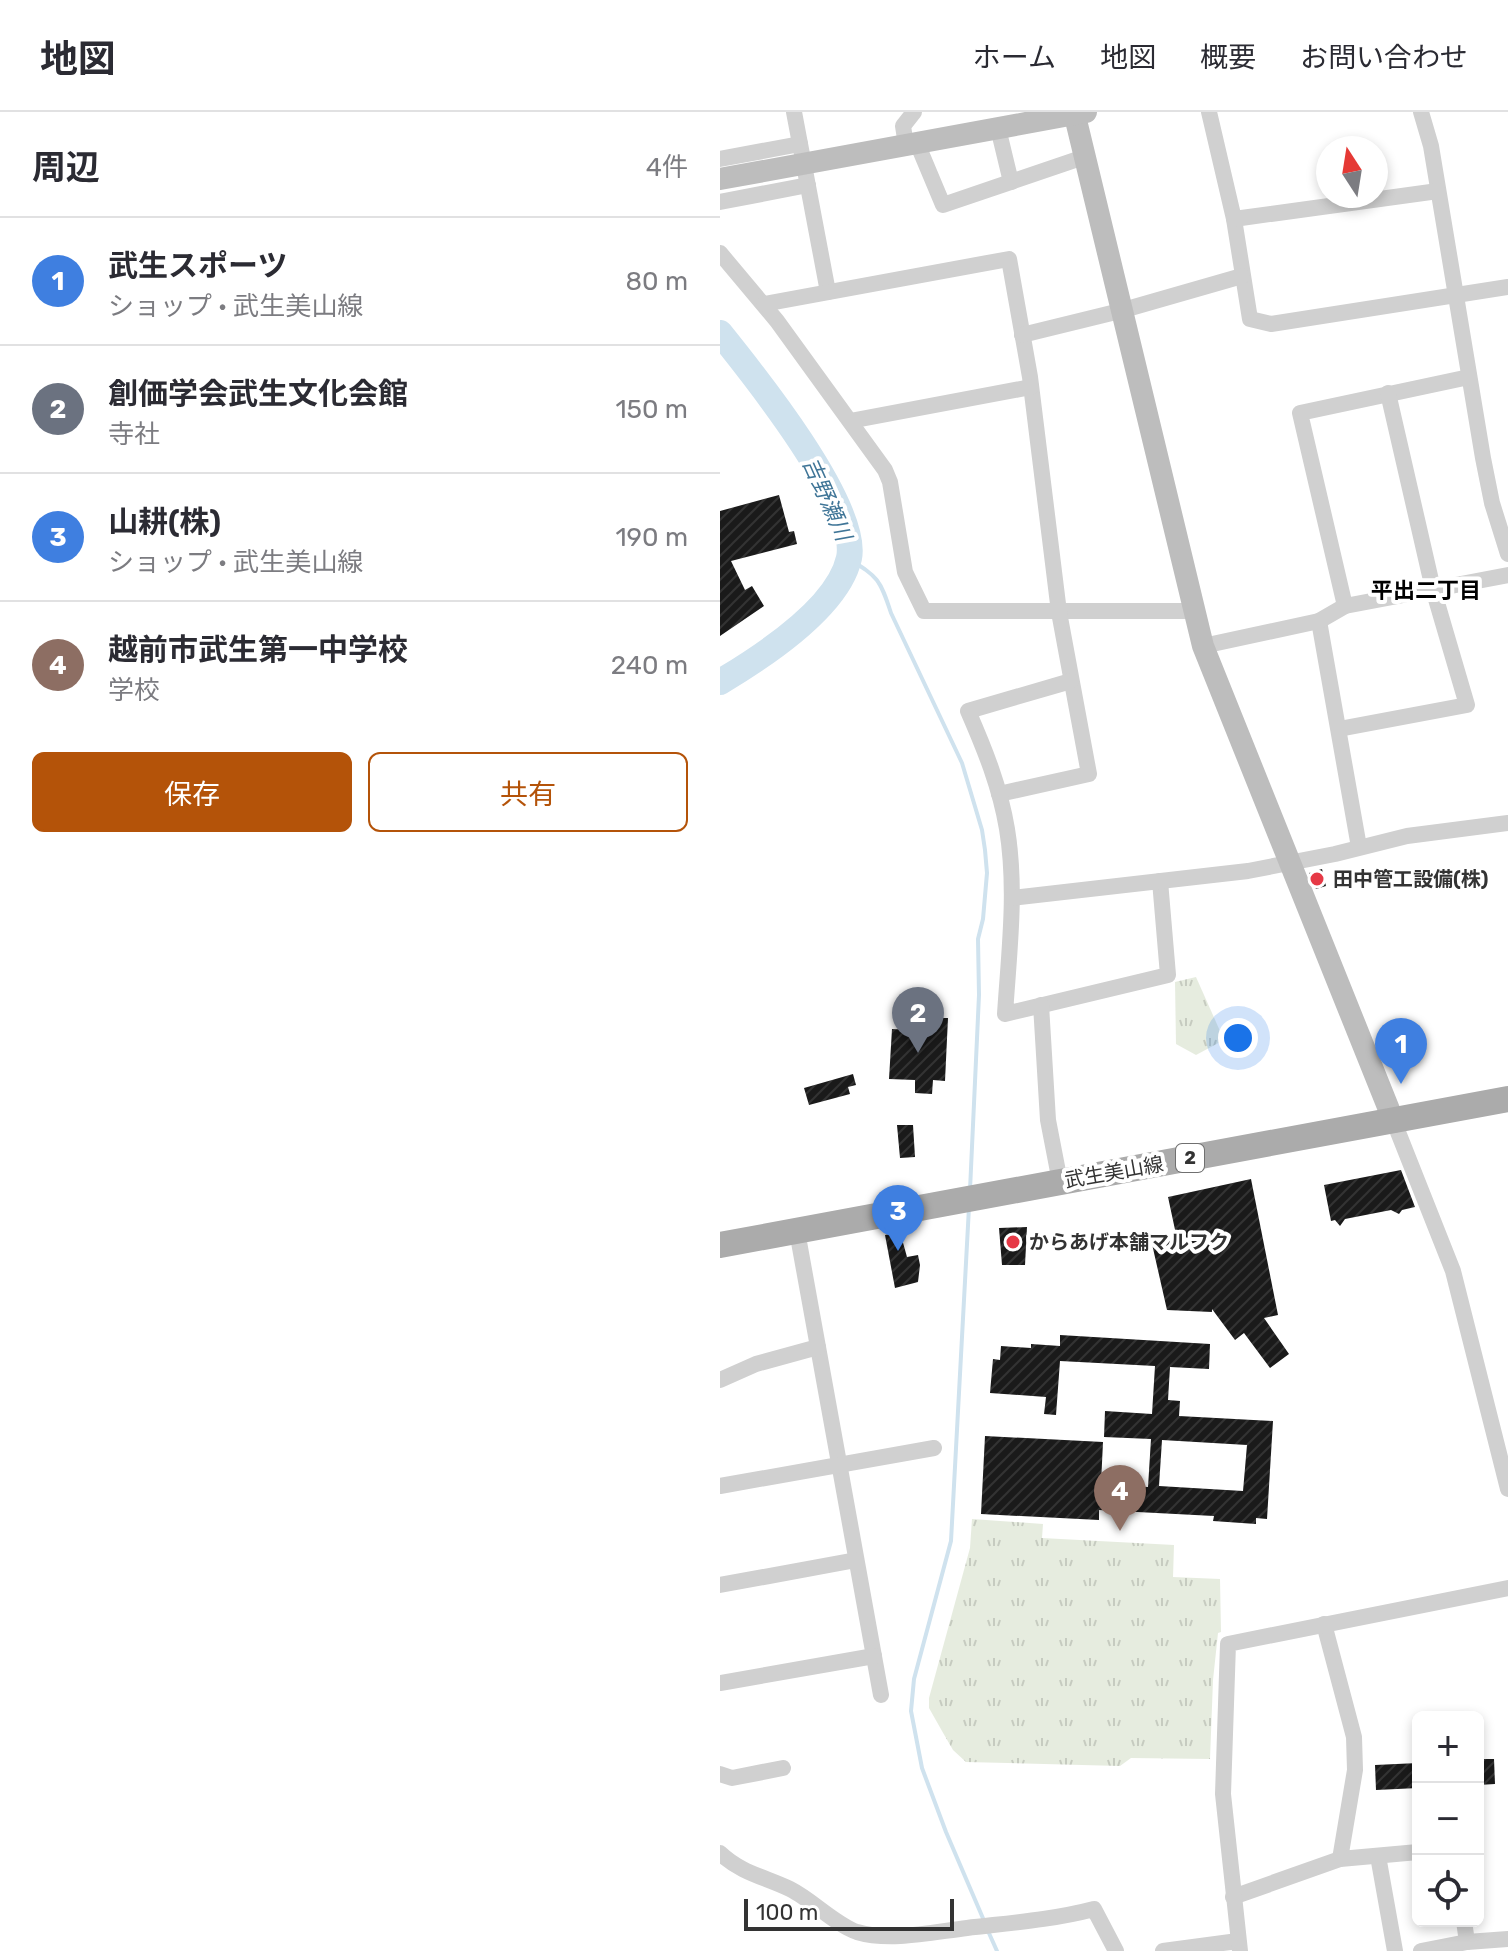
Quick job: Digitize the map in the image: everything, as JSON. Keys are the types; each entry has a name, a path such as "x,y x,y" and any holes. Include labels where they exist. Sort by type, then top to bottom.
{"main road":[{"name":"武生美山線","path":"720,1245 1508,1099"}],"street":[{"path":"794,112 828,292"},
{"path":"914,112 903,126 943,205 1084,157"},
{"path":"1209,112 1234,219 1250,319 1271,324 1508,287"},
{"path":"1421,112 1428,134 1488,488 1508,554"},
{"path":"720,179 1078,113 1084,157 1120,311 1203,646 1453,1271 1508,1489"},
{"path":"998,128 1011,182"},
{"path":"720,159 804,164"},
{"path":"720,202 804,164"},
{"path":"1234,219 1438,191"},
{"path":"720,253 764,304 889,477 905,572 924,611 1193,611"},
{"path":"764,304 1009,259 1031,387 1059,612 1089,774 999,794"},
{"path":"1022,335 1242,276"},
{"path":"1345,606 1300,413 1469,377"},
{"path":"850,421 1031,387"},
{"path":"1339,729 1467,705 1433,589 1388,393"},
{"path":"1203,646 1319,621 1345,606 1508,575"},
{"path":"1319,621 1359,847"},
{"path":"1071,681 968,711 991,764 1007,831 1012,898 1005,1014 1168,975 1160,881"},
{"path":"1012,898 1248,871 1407,836 1508,823"},
{"path":"1041,1005 1048,1120 1060,1182"},
{"path":"797,1231 881,1695"},
{"path":"720,1380 756,1364 818,1347"},
{"path":"720,1486 934,1448"},
{"path":"720,1585 856,1560"},
{"path":"1163,1951 1239,1946 1223,1794 1228,1644 1508,1588"},
{"path":"1324,1624 1354,1737 1355,1770 1340,1859"},
{"path":"720,1683 874,1656"},
{"path":"720,1774 732,1778 783,1768"},
{"path":"720,1853 747,1873 803,1895 856,1931 881,1935 972,1928 1094,1909 1116,1951"},
{"path":"1233,1897 1340,1859 1412,1853"},
{"path":"1378,1856 1395,1951"},
{"path":"1465,1927 1467,1942"},
{"path":"1421,1951 1467,1942 1508,1939"}],"green space":[{"path":"1196,977 1224,1040 1196,1055 1176,1044 1175,982"},
{"path":"972,1519 1043,1524 1042,1538 1174,1545 1173,1577 1220,1579 1221,1632 1218,1633 1213,1680 1210,1759 1131,1758 1120,1766 966,1762 953,1750 929,1708 929,1698 970,1548"}],"building":[{"path":"779,495 789,532 794,531 797,544 731,561 745,590 752,586 764,606 720,636 720,511"},
{"path":"1322,869 1326,886 1316,889 1309,873"},
{"path":"934,1018 948,1018 945,1081 933,1080 932,1094 915,1093 915,1080 889,1079 892,1029 934,1031"},
{"path":"853,1074 856,1085 848,1087 850,1094 809,1105 804,1088"},
{"path":"897,1125 913,1125 915,1157 900,1158"},
{"path":"1401,1170 1415,1207 1402,1210 1399,1214 1391,1210 1345,1219 1340,1226 1335,1220 1331,1221 1324,1185"},
{"path":"1251,1179 1278,1315 1264,1318 1289,1354 1270,1368 1244,1333 1235,1340 1212,1309 1212,1312 1167,1310 1152,1244 1177,1239 1168,1197"},
{"path":"1027,1227 1025,1265 1002,1265 999,1228"},
{"path":"900,1232 907,1257 918,1255 920,1265 918,1282 895,1288 885,1235"},
{"path":"1060,1335 1210,1344 1209,1369 1170,1367 1168,1400 1180,1401 1179,1416 1273,1421 1267,1519 1256,1518 1256,1524 1213,1521 1214,1516 1099,1510 1099,1520 981,1514 985,1436 1103,1442 1101,1484 1148,1487 1151,1439 1104,1437 1105,1411 1152,1414 1155,1366 1060,1361 1056,1415 1044,1414 1046,1397 990,1393 993,1359 1000,1360 1001,1346 1060,1346","holes":["1162,1440 1247,1445 1243,1491 1159,1486"]},
{"path":"1484,1759 1494,1759 1495,1784 1484,1785"},
{"path":"1412,1763 1412,1788 1376,1790 1375,1765"}],"waterway":[{"name":"吉野瀬川","path":"720,333 756,378 822,475 848,535 849,558 842,577 814,613 776,645 720,682"},
{"path":"849,559 872,575 881,586 962,763 982,830 987,873 978,939 979,995 970,1190"},
{"path":"969,1207 951,1541 914,1679 911,1711 922,1768 985,1923"},
{"path":"988,1931 997,1951"}],"place":[{"name":"田中管工設備(株)","path":"1317,879"},
{"name":"創価学会武生文化会館","path":"918,1053"},
{"name":"武生スポーツ","path":"1401,1084"},
{"name":"からあげ本舗マルフク","path":"1013,1242"},
{"name":"山耕(株)","path":"898,1251"},
{"name":"越前市武生第一中学校","path":"1120,1531"}],"district":[{"name":"平出二丁目","path":"1426,590"}]}
